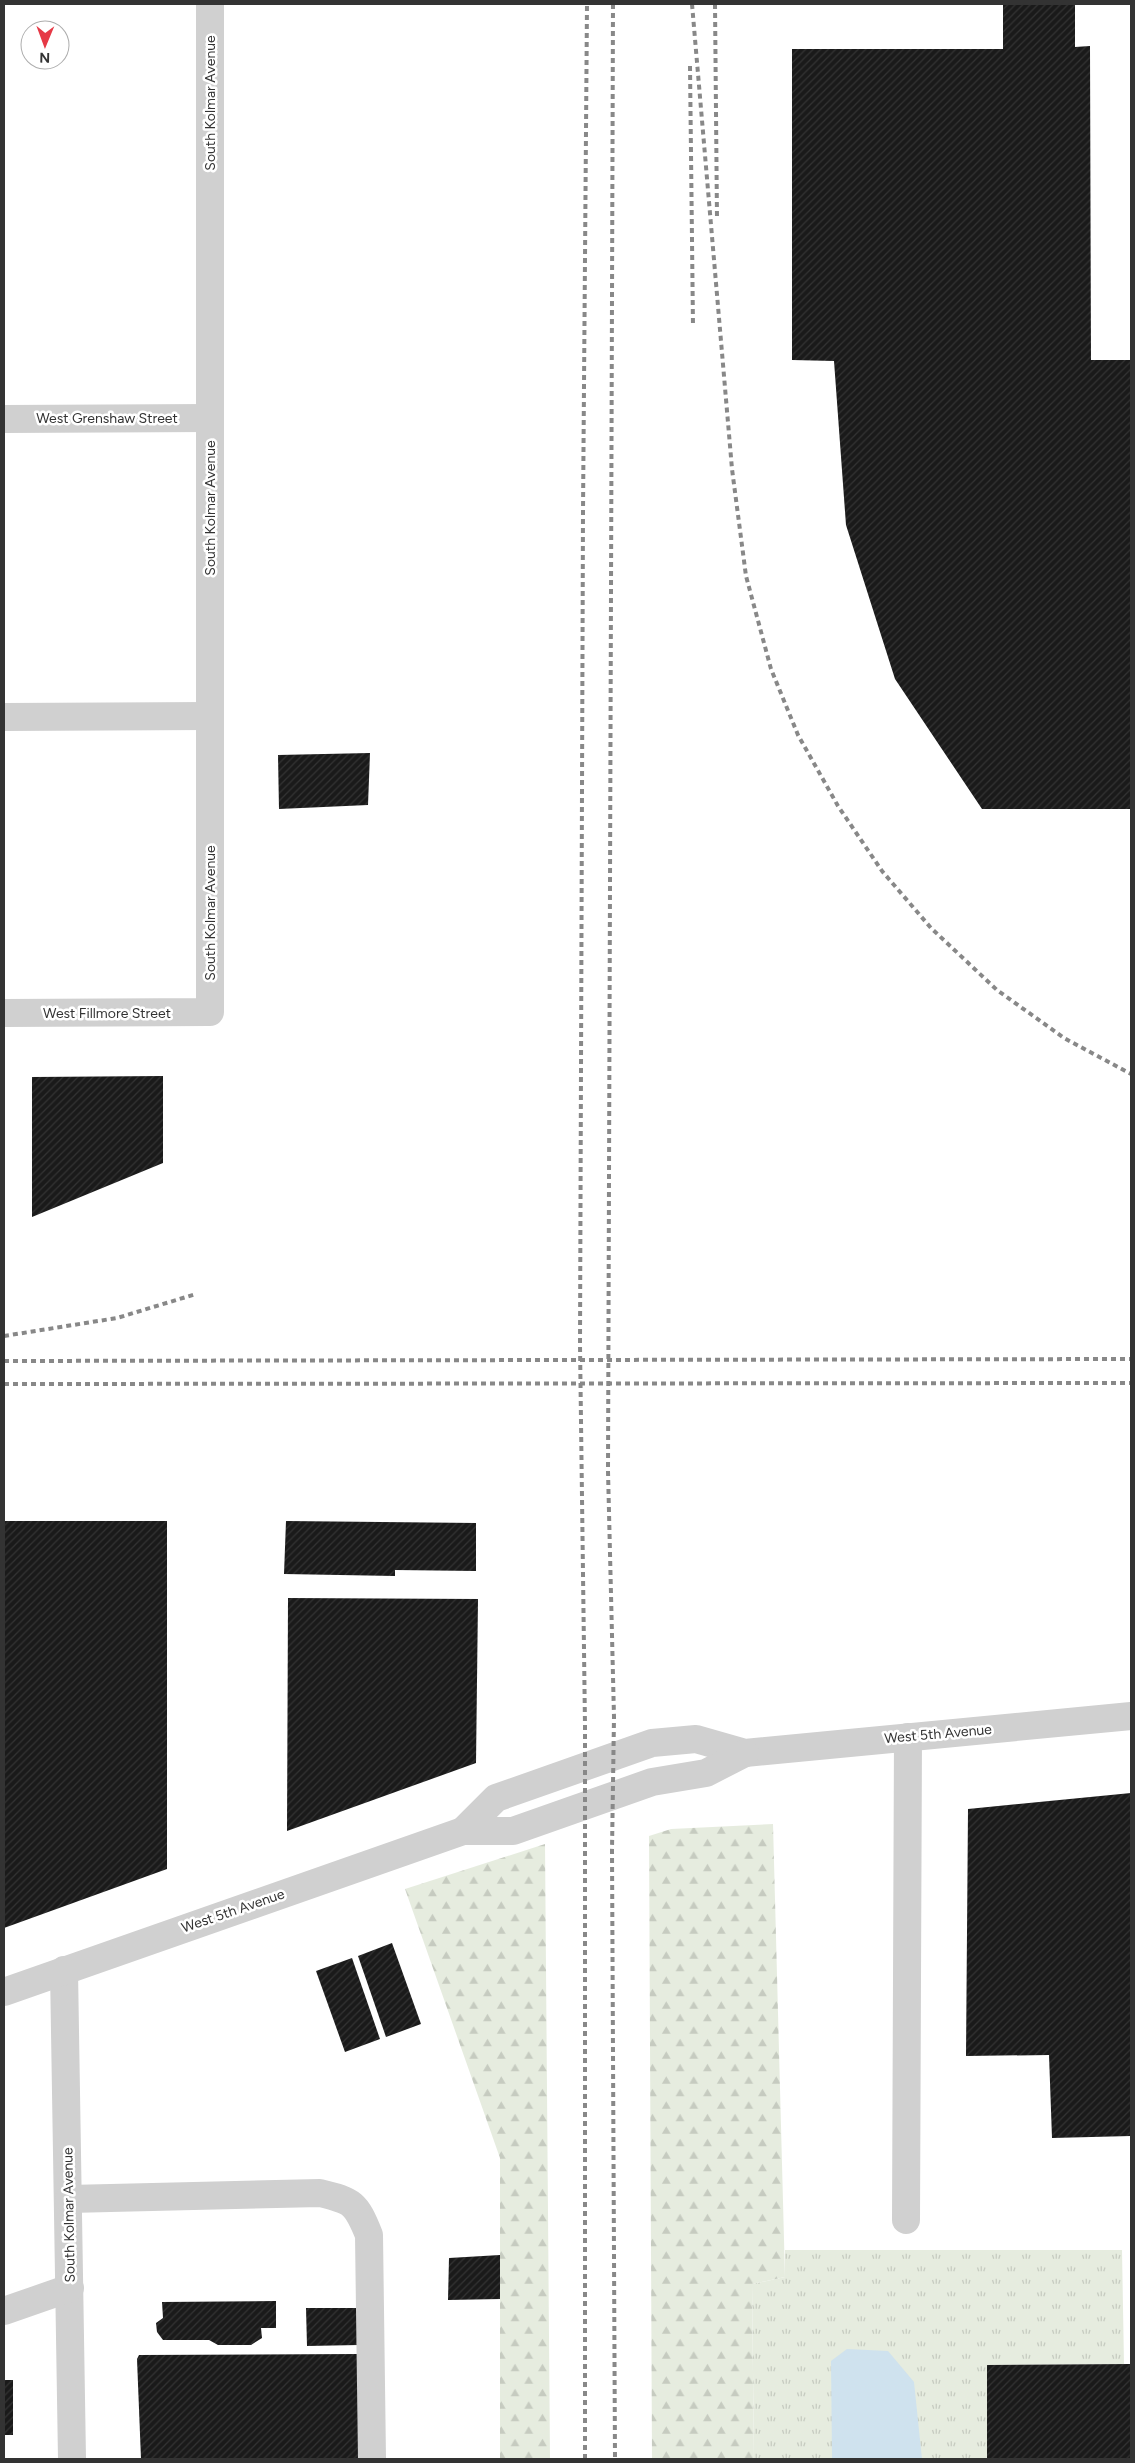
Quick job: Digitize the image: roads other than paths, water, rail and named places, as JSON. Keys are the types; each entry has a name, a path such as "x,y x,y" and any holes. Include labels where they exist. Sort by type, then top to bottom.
{"street":[{"name":"South Kolmar Avenue","path":"210,4 210,1012"},
{"name":"West Grenshaw Street","path":"4,419 210,418"},
{"path":"4,717 210,716"},
{"name":"West Fillmore Street","path":"4,1013 210,1012"},
{"name":"West 5th Avenue","path":"4,1992 462,1830 513,1831 652,1782 706,1773 745,1753 1131,1716"},
{"path":"906,2220 908,1737"},
{"name":"West 5th Avenue","path":"462,1830 496,1798 652,1743 696,1739 745,1753"},
{"name":"South Kolmar Avenue","path":"64,1970 72,2459"},
{"path":"69,2198 320,2193 342,2199 359,2210 369,2235 372,2459"},
{"path":"4,2311 70,2288"}],"water":[{"path":"847,2349 888,2351 914,2382 922,2459 832,2459 831,2361"}],"railway":[{"path":"585,2459 585,1726 580,1345 587,4"},
{"path":"613,4 608,1471 614,1717 612,1850 615,2459"},
{"path":"692,4 732,469 746,576 771,669 798,735 838,806 882,871 931,928 997,990 1064,1038 1131,1074"},
{"path":"715,4 717,219"},
{"path":"690,66 693,326"},
{"path":"4,1336 117,1318 196,1294"},
{"path":"4,1361 1131,1359"},
{"path":"4,1384 1131,1383"}]}
